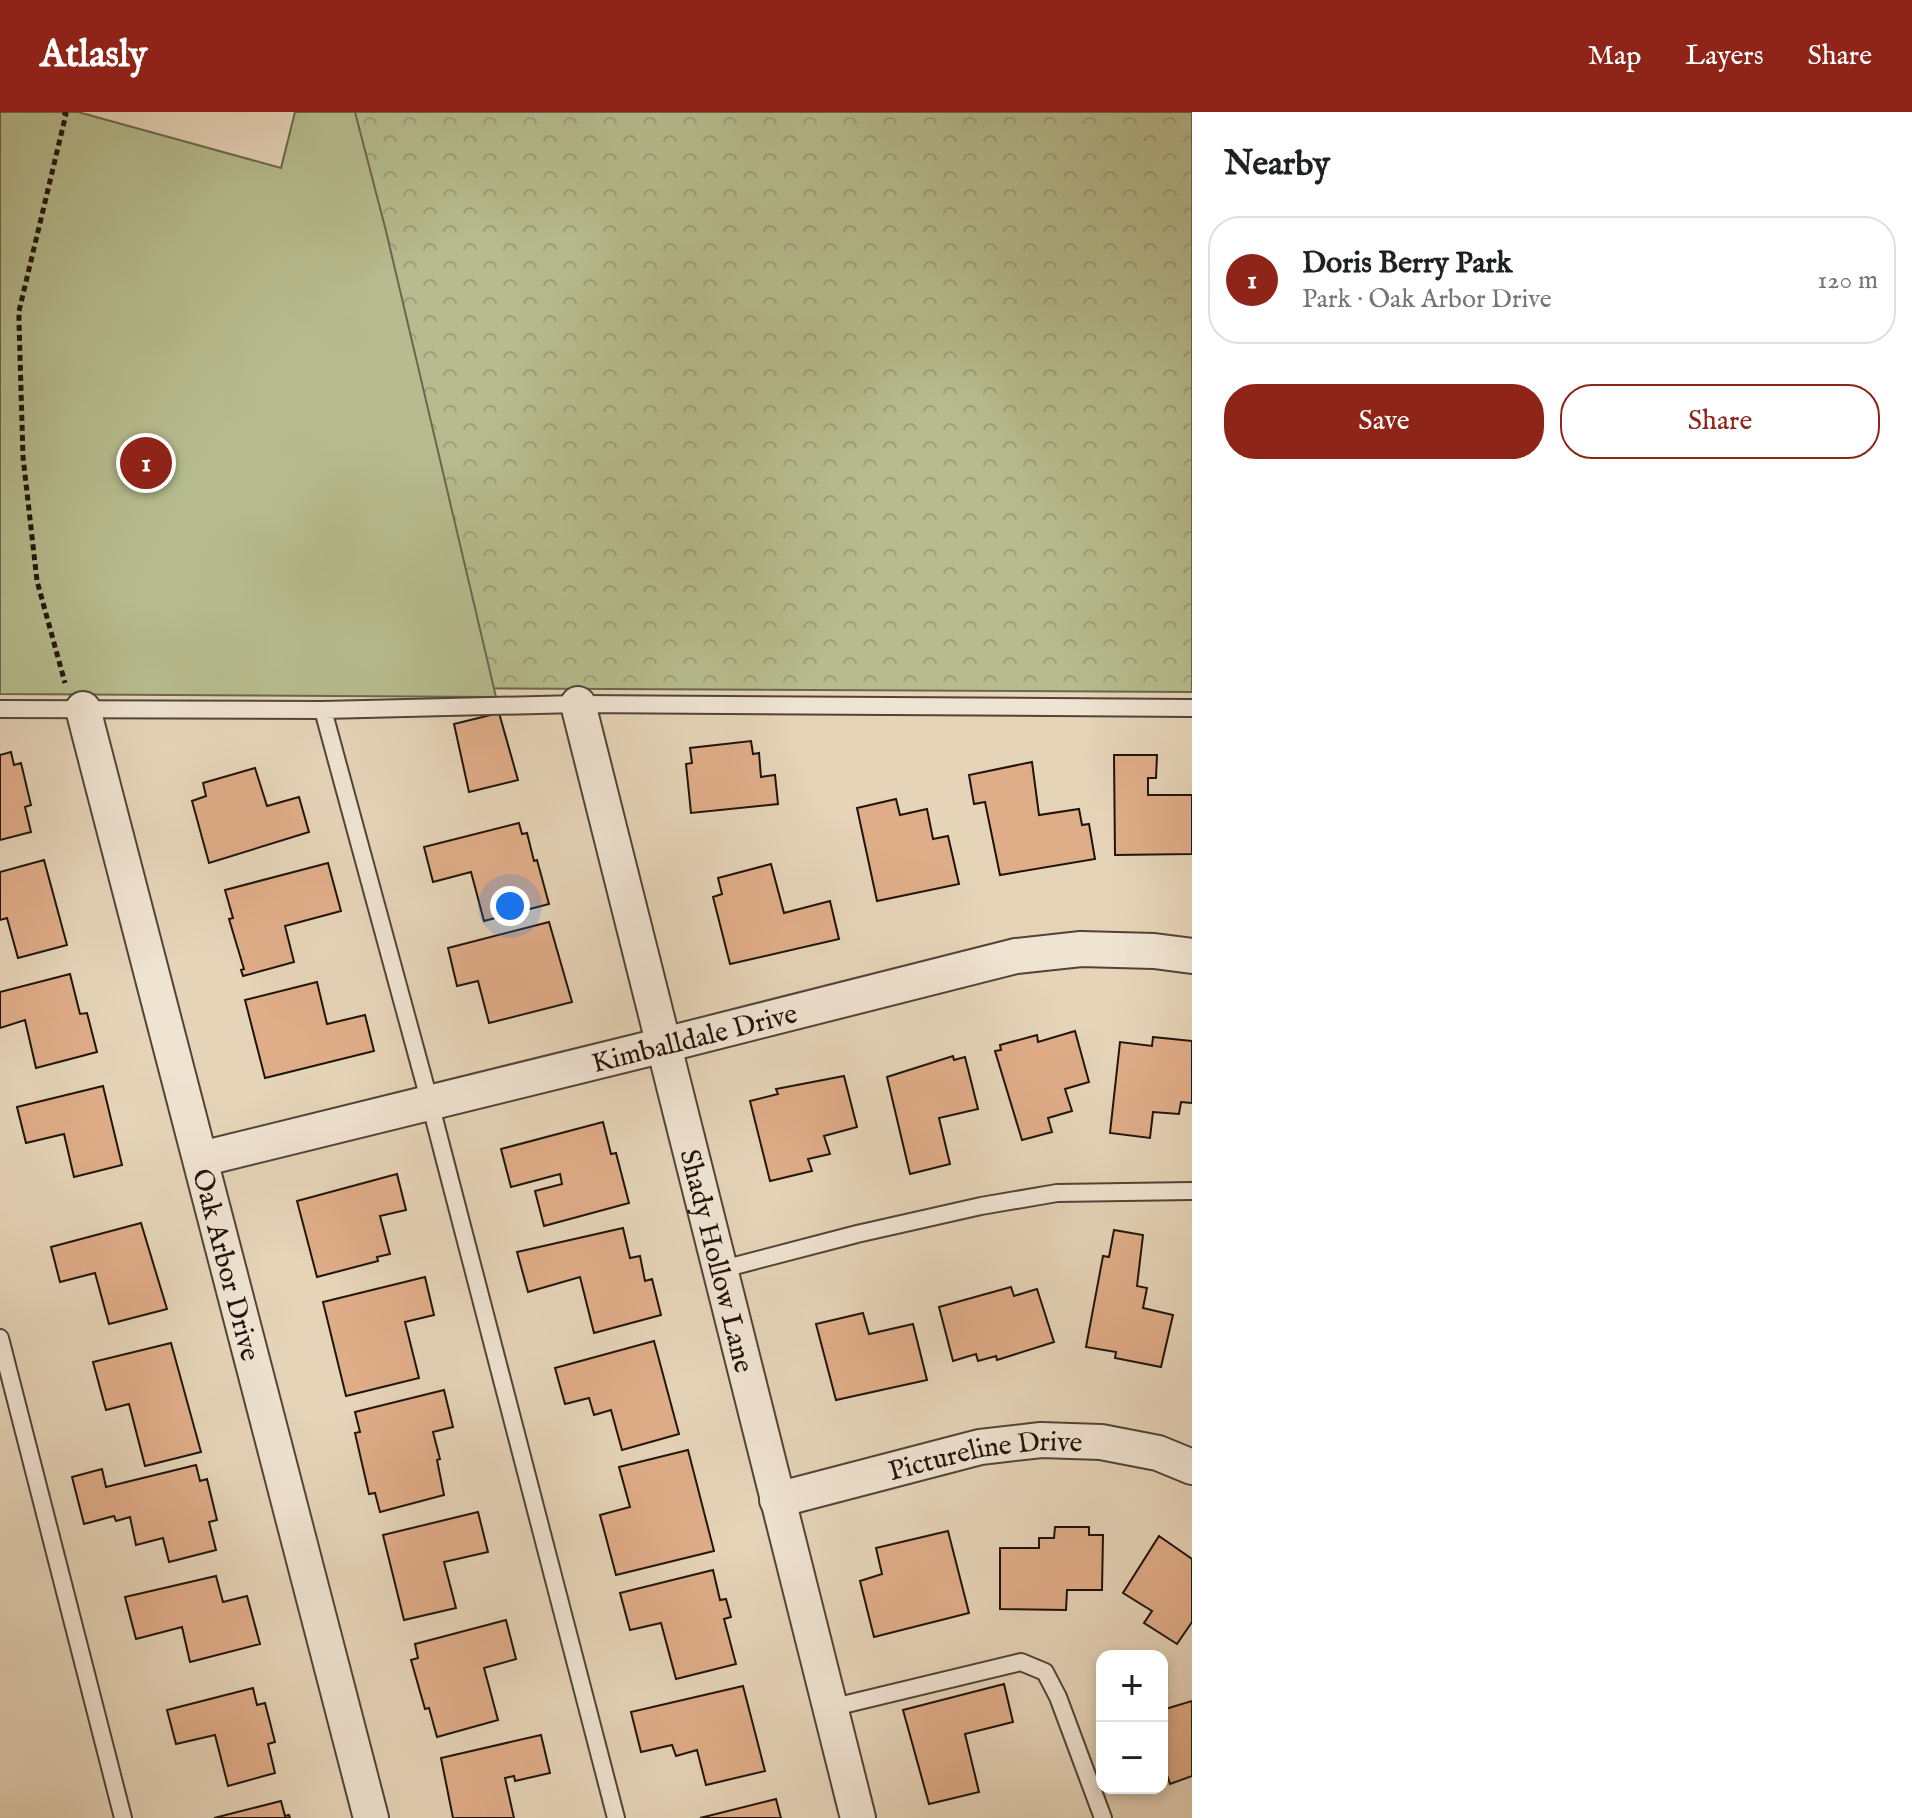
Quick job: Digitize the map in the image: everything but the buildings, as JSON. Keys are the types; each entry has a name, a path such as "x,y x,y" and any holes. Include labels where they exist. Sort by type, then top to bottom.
{"street":[{"name":"Shady Hollow Lane","path":"578,704 858,1818"},
{"name":"Oak Arbor Drive","path":"83,709 371,1818"},
{"name":"Kimballdale Drive","path":"201,1159 1016,956 1081,949 1154,951 1192,956"},
{"name":"Pictureline Drive","path":"777,1500 980,1447 1041,1440 1101,1442 1158,1453 1192,1467"}],"lane":[{"path":"0,709 323,710 578,704 1192,708"},
{"path":"323,710 430,1103 616,1818"},
{"path":"719,1270 857,1234 996,1203 1057,1193 1192,1191"},
{"path":"0,1338 123,1818"},
{"path":"830,1708 1021,1662 1045,1672 1058,1697 1103,1818"}],"path":[{"path":"63,112 66,114 19,311 22,442 37,581 69,696 83,709"}],"green space":[{"path":"0,112 78,112 281,168 295,112 355,112 496,697 0,694"},
{"path":"340,112 1192,112 1192,692 247,687"}],"place":[{"name":"Doris Berry Park","path":"146,463"}]}
